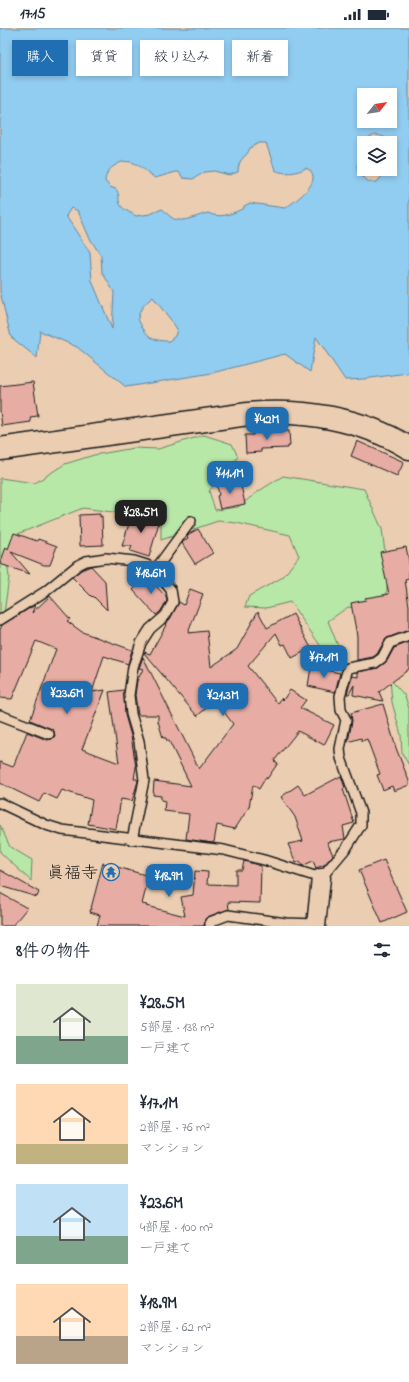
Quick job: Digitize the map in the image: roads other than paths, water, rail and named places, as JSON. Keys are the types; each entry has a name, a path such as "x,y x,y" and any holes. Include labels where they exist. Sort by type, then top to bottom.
{"street":[{"path":"0,449 248,414 281,412 309,414 340,420 380,433 409,448"},
{"path":"316,925 321,878"}],"lane":[{"path":"155,570 191,521"},
{"path":"0,620 46,591 78,565 86,561 106,558 134,561 147,565 155,570 171,590 173,602 165,616 150,629 141,643 133,667 129,695 131,714 140,742 144,780 132,840"},
{"path":"0,803 46,826 62,830 132,840 224,850 264,860 321,878 347,847 361,825 361,813 341,758 340,749 346,720 341,710 340,696 348,668 374,663 382,658 390,643 409,636"},
{"path":"0,715 49,734"},
{"path":"210,926 210,922 228,915 316,925"}],"water":[{"path":"0,28 409,28 409,373 345,380 316,337 310,372 285,354 212,373 126,387 77,347 40,331 37,358 11,337 0,292","holes":["259,143 266,143 275,170 290,173 306,168 311,171 313,175 312,181 307,190 285,208 250,203 244,206 244,208 222,216 208,213 189,219 179,220 170,216 162,209 150,214 136,216 121,206 116,189 110,187 105,181 110,169 120,163 126,162 136,164 155,178 176,172 179,172 183,178 193,179 205,172 214,171 229,175 238,172 238,167 241,160 250,148","71,208 78,211 89,237 101,256 102,272 114,292 112,329 92,281 90,253 66,216","153,297 177,329 175,336 169,341 157,340 149,336 138,319 143,306"]}],"place":[{"name":"眞福寺","path":"111,872"}]}
